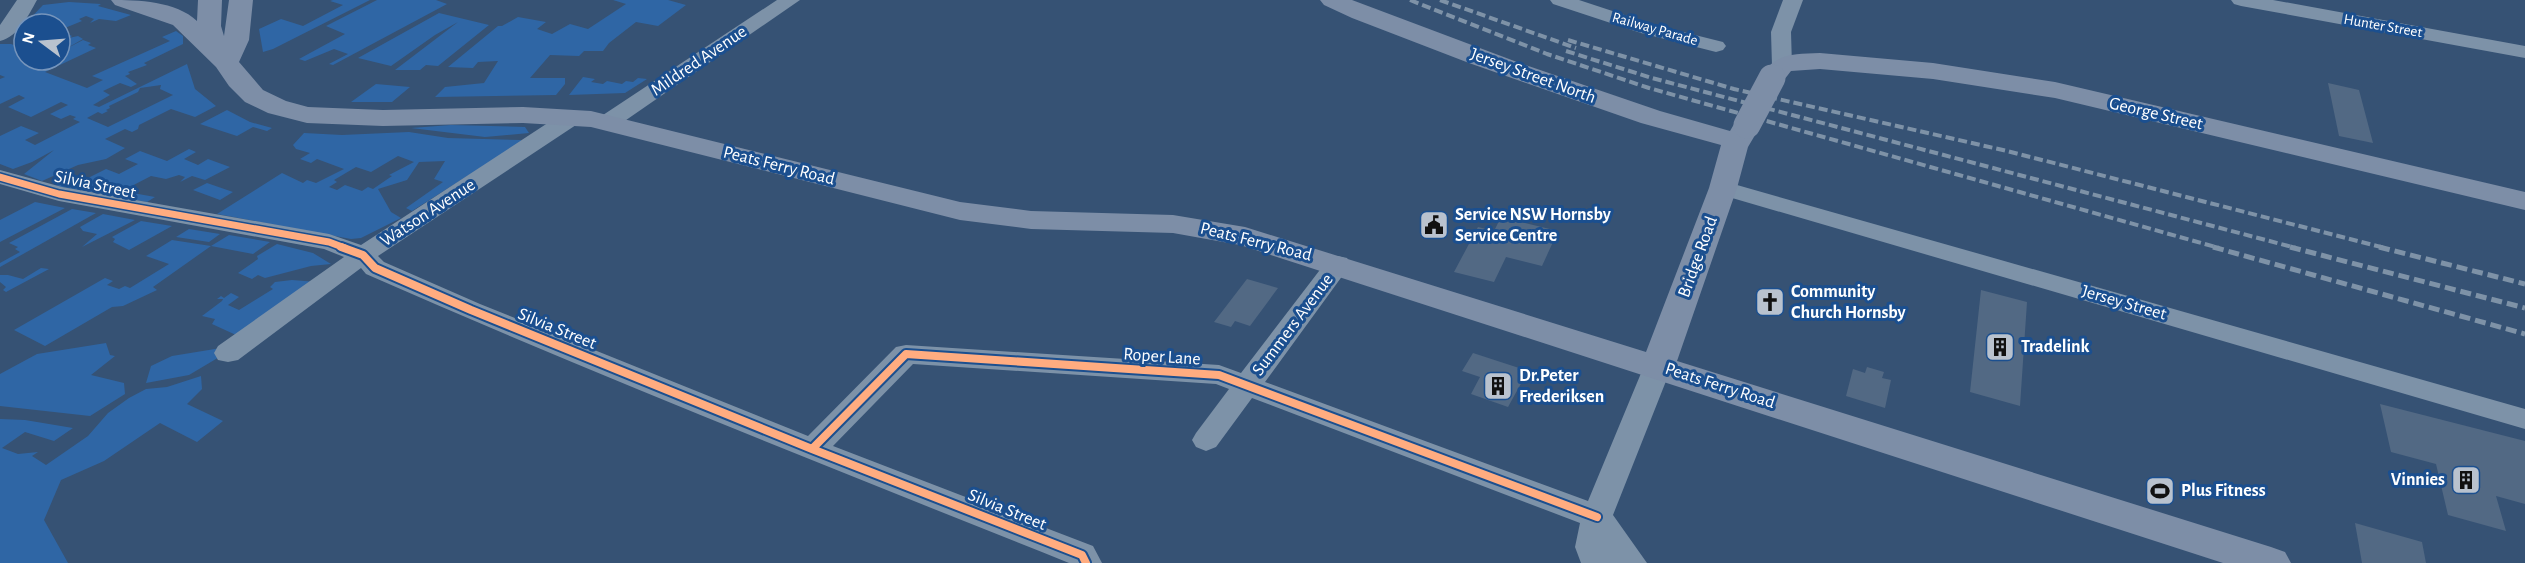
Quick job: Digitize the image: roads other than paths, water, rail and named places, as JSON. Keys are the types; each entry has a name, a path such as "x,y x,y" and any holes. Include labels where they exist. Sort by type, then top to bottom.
{"main road":[{"path":"123,0 182,20 221,58 236,40 241,0"},
{"name":"Peats Ferry Road","path":"210,0 209,26 221,58 254,96 277,107 307,115 339,118 523,115 571,117 608,122 960,211 1031,220 1156,223 1200,227 1245,236 2271,563"},
{"name":"Jersey Street North","path":"1332,0 1374,18 1547,82 1689,130 1742,133"},
{"name":"George Street","path":"1777,72 1806,61 1854,63 1990,78 2033,86 2525,201"},
{"name":"Bridge Road","path":"1658,366 1742,133 1777,72"}],"street":[{"path":"0,35 13,24 27,0"},
{"name":"Mildred Avenue","path":"608,122 790,0"},
{"name":"Railway Parade","path":"1560,0 1648,28 1716,46"},
{"name":"Bridge Road","path":"1777,72 1781,32 1793,0"},
{"name":"Hunter Street","path":"2241,0 2525,52"},
{"name":"Watson Avenue","path":"228,353 363,255 571,117"},
{"name":"Silvia Street","path":"0,177 59,194 189,219 287,233 329,243 363,255 375,268 431,293 812,449 1082,555 1086,563"},
{"name":"Jersey Street","path":"1724,188 2525,419"},
{"name":"Summers Avenue","path":"1206,440 1338,264"},
{"name":"Roper Lane","path":"812,449 906,354 1219,375 1597,517"},
{"name":"Bridge Road","path":"1597,563 1591,547 1597,517 1658,366"},
{"path":"1597,517 1631,563"}],"railway":[{"path":"1410,0 1547,54 1649,88 2219,248"},
{"path":"1440,0 1576,48"},
{"path":"1568,40 1734,89 2007,151 2385,248"},
{"path":"1566,51 1652,78 2296,248"},
{"path":"2213,247 2525,334"},
{"path":"2290,247 2525,308"},
{"path":"2379,247 2525,284"}],"place":[{"name":"Service NSW Hornsby Service Centre","path":"1434,225"},
{"name":"Community Church Hornsby","path":"1770,302"},
{"name":"Tradelink","path":"2000,347"},
{"name":"Dr.Peter Frederiksen","path":"1498,386"},
{"name":"Vinnies","path":"2466,480"},
{"name":"Plus Fitness","path":"2160,491"}]}
